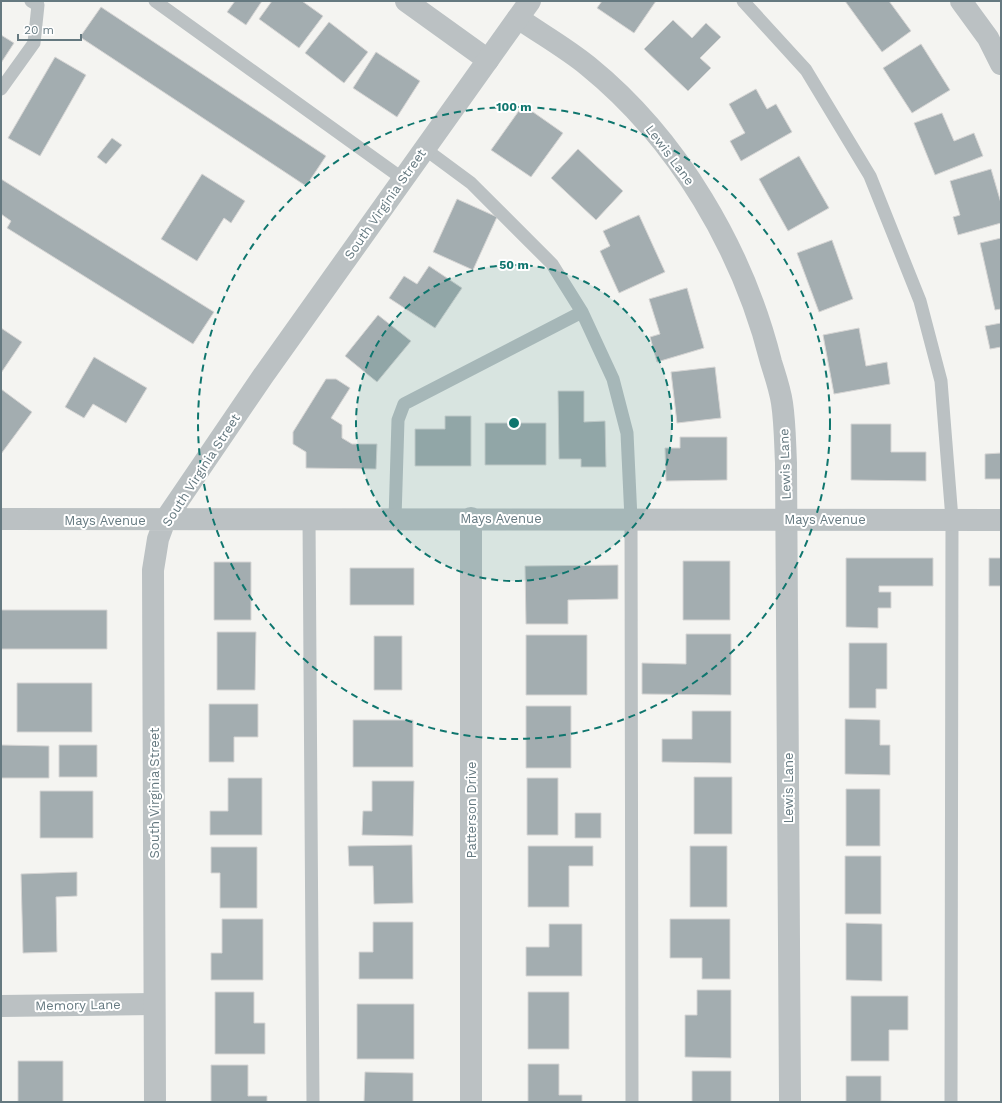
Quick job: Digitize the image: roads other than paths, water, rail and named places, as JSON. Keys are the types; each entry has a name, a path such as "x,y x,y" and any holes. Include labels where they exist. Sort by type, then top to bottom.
{"street":[{"path":"406,1 488,60"},
{"path":"961,1 988,38 1001,64"},
{"name":"South Virginia Street","path":"155,1102 153,570 158,539 165,520 263,376 524,10"},
{"name":"Lewis Lane","path":"524,10 635,110 678,164 716,221 744,281 765,336 782,402 786,463 787,519 790,1102"},
{"name":"Mays Avenue","path":"1,520 471,518 1001,520"},
{"name":"Patterson Drive","path":"471,518 471,1102"},
{"name":"Memory Lane","path":"1,1006 154,1004"}],"lane":[{"path":"155,1 403,179"},
{"path":"743,1 806,70 870,176 920,301 941,381 952,519 950,1102"},
{"path":"1,89 34,43 36,2"},
{"path":"425,149 471,183 552,264 582,312 613,378 627,433 631,519 632,1102"},
{"path":"395,519 398,420 404,404 582,312"},
{"path":"309,519 313,1102"}]}
